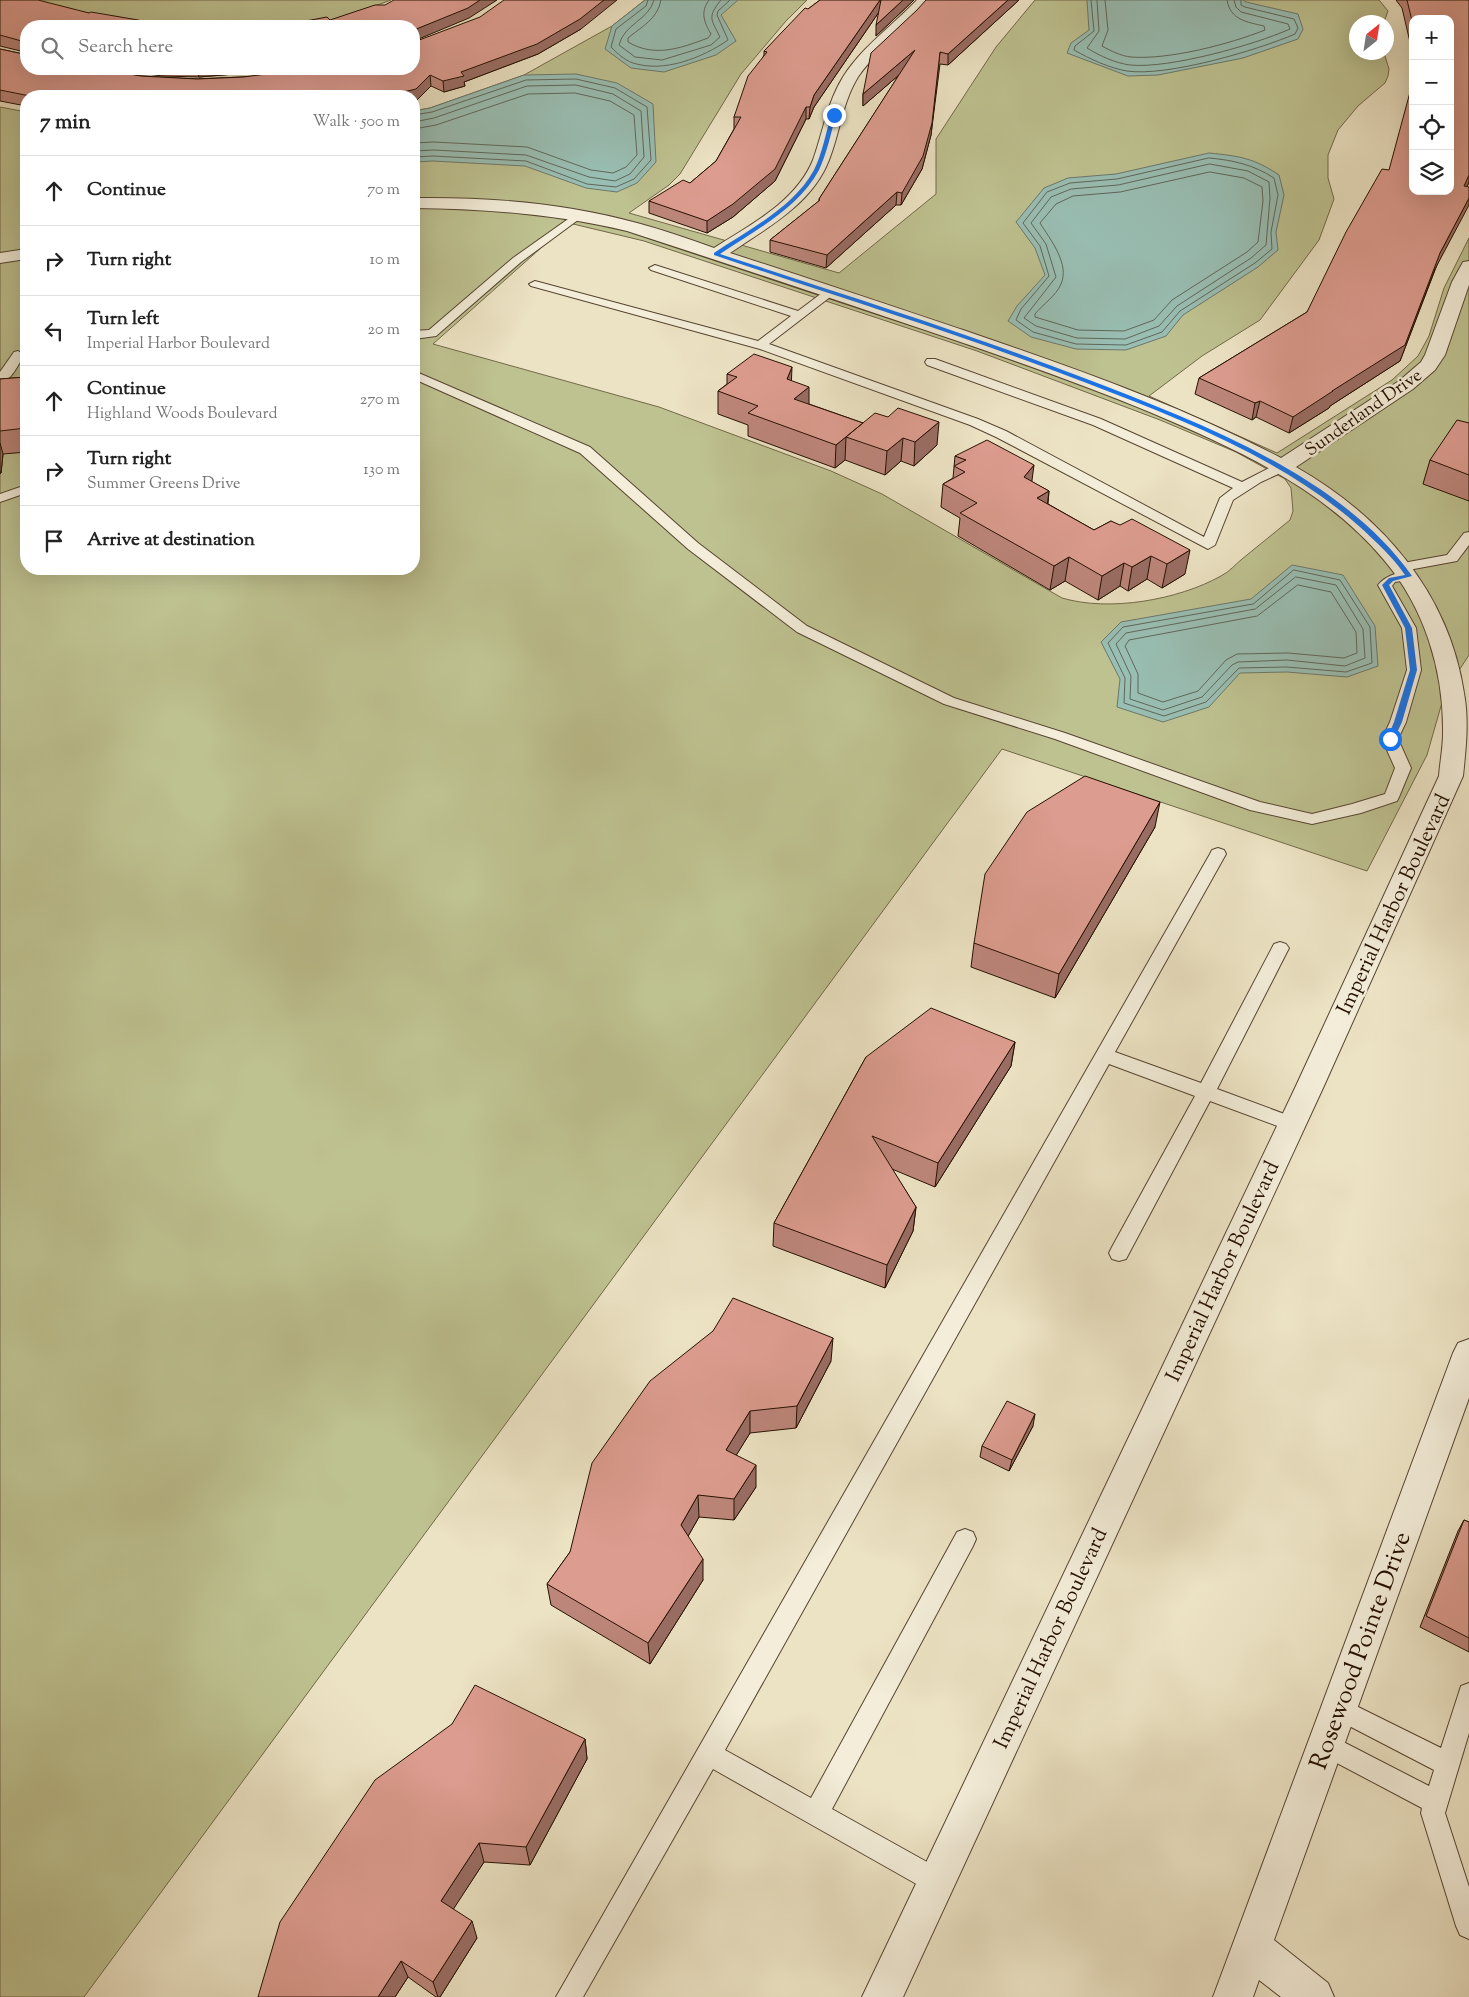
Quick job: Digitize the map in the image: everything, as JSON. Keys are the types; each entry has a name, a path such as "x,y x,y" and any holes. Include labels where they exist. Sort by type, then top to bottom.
{"street":[{"path":"716,254 774,215 799,194 808,183 820,160 834,115 850,79 873,48 925,0"},
{"name":"Imperial Harbor Boulevard","path":"420,203 494,204 578,215 632,227 1018,355 1096,384 1234,442 1282,467 1334,501 1382,544 1406,571 1422,594 1440,626 1453,661 1460,717 1452,776 882,1997"},
{"path":"0,258 20,255"},
{"name":"Sunderland Drive","path":"1282,467 1406,385 1428,366 1435,355 1461,282 1469,266"},
{"name":"Rosewood Pointe Drive","path":"1233,1997 1324,1744 1466,1366"},
{"path":"1250,1947 1314,1997"}],"lane":[{"path":"420,334 432,333 517,260 578,215"},
{"path":"655,268 799,315"},
{"path":"535,284 760,345 992,430 1208,545 1227,498 1256,479 1282,467"},
{"path":"760,345 830,292"},
{"path":"0,356 20,355"},
{"path":"0,379 20,357"},
{"path":"931,362 1097,422 1243,488"},
{"path":"420,379 585,450 693,546 802,629 949,701 1060,736 1256,806 1312,819 1355,810 1391,797 1404,768 1390,739 1398,722 1414,670 1409,628 1385,585 1391,579 1406,571 1452,558 1469,536"},
{"path":"0,498 20,491"},
{"path":"569,1997 710,1754 1218,854"},
{"path":"1119,1253 1206,1092 1280,948"},
{"path":"1105,1055 1291,1124"},
{"path":"816,1814 965,1539"},
{"path":"1469,1694 1433,1813 1469,1926"},
{"path":"1338,1708 1448,1764"},
{"path":"1324,1744 1437,1803"},
{"path":"710,1754 936,1881"}],"green space":[{"path":"23,0 391,0 337,20 111,20"},
{"path":"645,0 807,0 786,21 741,74 680,174 669,185 629,213 839,273 936,194 936,139 996,47 1035,0 1379,0 1388,11 1387,15 1349,15 1349,60 1386,60 1389,69 1388,76 1385,83 1358,106 1338,130 1328,155 1328,178 1334,199 1319,240 1260,320 1202,356 1149,396 1277,453 1392,380 1418,356 1429,336 1444,288 1469,238 1469,655 1445,692 1427,755 1367,871 1002,749 84,1997 0,1997 0,107 20,111 20,575 420,575 420,110 524,75 612,26","holes":["569,223 644,241 977,351 1160,420 1236,452 1285,479 1291,488 1293,511 1290,520 1227,572 1185,592 1122,604 1081,602 1062,598 882,494 831,471 659,407 433,344"]}],"water":[{"path":"645,0 738,0 721,15 736,41 716,55 664,72 631,68 605,49 612,26"},
{"path":"1087,0 1243,0 1298,14 1303,29 1298,39 1243,58 1158,75 1128,76 1067,53 1071,43 1089,30"},
{"path":"576,74 617,83 653,104 656,162 637,183 617,192 586,188 525,166 420,162 420,110 524,75"},
{"path":"1209,153 1229,155 1254,161 1279,175 1284,195 1276,232 1278,250 1258,267 1183,315 1166,336 1126,350 1076,349 1031,337 1008,321 1017,306 1045,275 1035,248 1016,222 1044,188 1068,178 1116,174"},
{"path":"1292,565 1343,575 1375,626 1378,666 1347,677 1287,672 1240,673 1209,707 1163,722 1117,707 1120,679 1101,642 1121,622 1251,599"}],"building":[{"path":"0,0 38,0 89,13 138,20 20,20 20,41 0,35"},
{"path":"394,0 480,0 468,8 420,28 420,20 330,20 375,5 385,5"},
{"path":"504,0 604,0 580,19 537,44 461,72 464,76 443,81 430,75 416,89 412,90 20,90 20,94 0,90 0,49 20,53 20,75 135,75 197,79 259,75 420,75 420,40 480,17"},
{"path":"820,0 880,0 814,95 810,107 806,107 775,169 733,204 707,221 649,201 683,180 690,183 716,161 741,117 734,117 748,76 767,52 764,51 805,8 808,9"},
{"path":"881,0 903,0 876,25"},
{"path":"926,0 1008,0 948,54 940,52 932,123 923,156 902,193 897,192 827,255 770,240 820,200 915,50 863,94 871,53"},
{"path":"1407,0 1469,0 1469,175 1464,186 1469,187 1469,198 1440,253 1405,345 1293,417 1260,401 1255,403 1199,378 1307,312 1346,232 1382,169 1389,170 1409,96 1409,195 1454,195 1454,15 1411,15"},
{"path":"327,17 330,20 311,20"},
{"path":"754,354 792,367 787,379 809,387 794,399 863,423 836,445 748,413 758,406 718,391 737,377 727,374"},
{"path":"20,377 20,429 0,431 0,379"},
{"path":"898,408 939,422 915,442 903,438 887,451 846,437 875,413 888,417"},
{"path":"1457,420 1469,423 1469,475 1430,460"},
{"path":"987,440 1034,465 1024,477 1049,491 1037,498 1094,530 1111,521 1120,525 1132,519 1190,550 1167,564 1151,556 1132,567 1124,563 1102,576 1069,557 1054,566 960,513 977,503 943,484 965,472 954,466 966,460 955,456"},
{"path":"1085,776 1160,802 1059,974 974,943 985,874 1027,812"},
{"path":"931,1008 1015,1042 938,1163 872,1136 916,1207 887,1265 774,1223 866,1057"},
{"path":"733,1298 833,1338 797,1406 750,1411 726,1450 756,1465 734,1499 698,1495 681,1525 703,1559 648,1643 547,1584 570,1552 592,1463 650,1381 713,1331"},
{"path":"1007,1401 1035,1414 1012,1460 982,1446"},
{"path":"1464,1520 1469,1522 1469,1638 1426,1616"},
{"path":"475,1685 585,1739 526,1847 479,1843 441,1901 472,1921 433,1982 401,1961 378,1997 258,1997 280,1922 375,1780 452,1724"}],"route":[{"path":"834,115 815,172 799,194 774,215 716,254 1018,355 1147,404 1257,453 1334,501 1353,516 1398,560 1409,576 1391,579 1385,585 1409,628 1414,670 1398,722 1390,739"}]}
